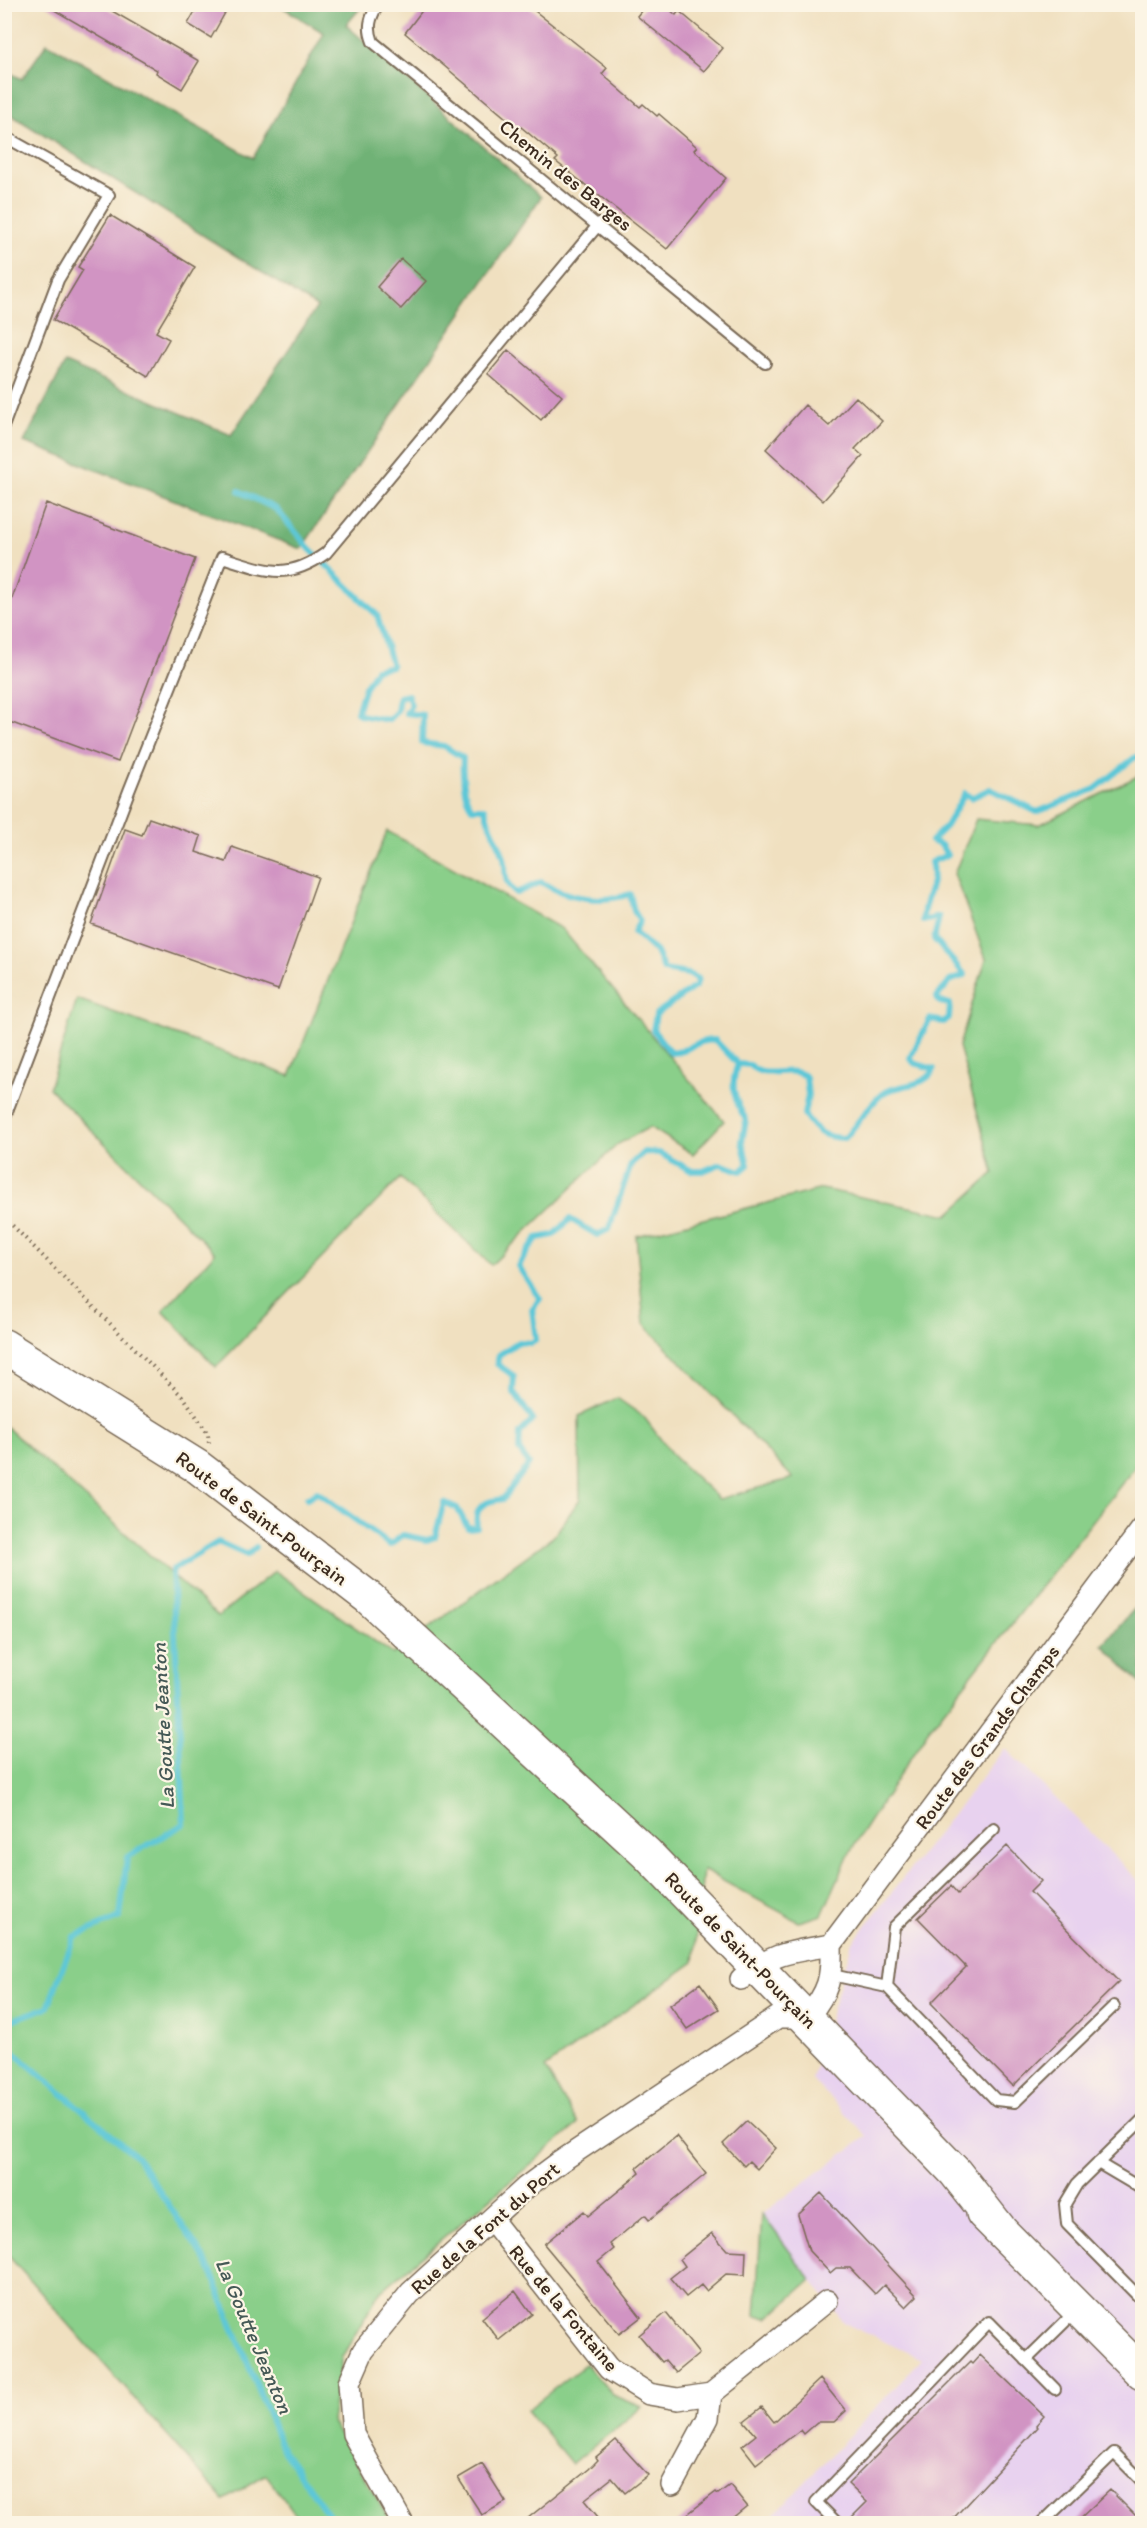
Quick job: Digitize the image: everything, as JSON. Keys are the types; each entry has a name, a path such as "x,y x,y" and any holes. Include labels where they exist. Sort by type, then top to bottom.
{"main road":[{"name":"Route de Saint-Pourçain","path":"4,1346 198,1467 369,1598 648,1854 749,1972 793,2017 854,2094 999,2228 1143,2373"}],"street":[{"name":"Route des Grands Champs","path":"831,1945 1135,1556 1143,1529"},
{"path":"749,1972 780,1954 831,1945 832,1975 821,2000 793,2017"},
{"name":"Rue de la Font du Port","path":"403,2523 352,2434 349,2383 363,2351 411,2292 525,2188 560,2162 793,2017"},
{"name":"Rue de la Fontaine","path":"492,2220 609,2368 649,2394 678,2399 711,2394"},
{"path":"672,2485 708,2418 711,2394 827,2301"}],"lane":[{"name":"Chemin des Barges","path":"378,4 369,20 369,32 373,42 599,224 765,363"},
{"path":"4,136 109,195 58,280 4,424"},
{"path":"4,1119 129,791 222,557 262,569 283,572 308,567 326,554 599,224"},
{"path":"887,1987 894,1927 994,1829"},
{"path":"832,1975 887,1987 996,2100 1015,2102 1114,2006"},
{"path":"1143,2120 1077,2184 1065,2204 1067,2224 1143,2300"},
{"path":"1098,2163 1143,2189"},
{"path":"1026,2360 1078,2308"},
{"path":"838,2523 816,2502 989,2322 1055,2389"},
{"path":"1041,2523 1114,2453 1143,2481"}],"path":[{"path":"4,1217 184,1399 208,1434 210,1454"}],"shaded area":[{"path":"1005,1748 1142,1884 1142,2523 776,2523 770,2519 922,2359 844,2323 762,2214 867,2136 812,2079 852,1943"}],"green space":[{"path":"279,5 363,5 346,25 541,197 301,549 24,442 65,363 231,435 317,307 5,111 4,70 22,79 47,43 253,158 324,33"},
{"path":"1142,774 1142,1458 928,1731 851,1850 822,1915 799,1922 703,1870 694,1962 545,2068 578,2124 379,2293 342,2357 331,2420 391,2523 301,2523 266,2474 224,2500 5,2252 4,1425 218,1616 275,1571 393,1654 554,1536 580,1499 579,1416 617,1398 644,1417 674,1457 719,1499 793,1478 644,1324 636,1236 822,1189 948,1215 994,1173 959,1046 986,959 954,874 976,819 1039,825"},
{"path":"387,831 562,929 724,1121 693,1154 650,1127 618,1144 491,1265 400,1178 216,1367 163,1311 215,1253 49,1088 77,999 290,1076"},
{"path":"1142,1600 1142,1685 1103,1645"},
{"path":"762,2214 811,2280 768,2318 755,2316"},
{"path":"586,2364 613,2395 642,2407 572,2464 527,2410"}],"building":[{"path":"44,4 100,4 199,61 182,89 156,73 157,70"},
{"path":"199,4 215,4 226,11 211,38 188,24"},
{"path":"427,4 526,4 607,68 602,74 640,107 643,104 657,116 659,114 697,147 694,150 726,178 667,249 555,161 558,158 521,127 519,129 405,33"},
{"path":"647,4 663,4 676,15 679,11 723,48 704,71 637,16"},
{"path":"110,215 195,267 156,332 169,339 148,376 53,320 83,270 78,267"},
{"path":"401,259 426,281 401,309 377,287"},
{"path":"508,350 562,396 541,420 488,374"},
{"path":"856,397 882,421 855,449 863,456 823,501 766,449 805,405 829,426"},
{"path":"46,503 195,559 118,762 4,720 4,621"},
{"path":"149,818 201,836 196,852 226,862 232,847 318,877 278,990 91,924 125,829 142,835"},
{"path":"1007,1846 1041,1881 1030,1892 1119,1982 1013,2086 931,2003 966,1967 918,1918 951,1886 958,1894"},
{"path":"700,1983 719,2009 687,2029 670,2005"},
{"path":"747,2121 776,2148 757,2169 749,2161 744,2166 723,2144"},
{"path":"676,2136 706,2174 649,2220 645,2215 610,2244 614,2249 598,2262 641,2317 619,2334 544,2244 584,2211 588,2216 640,2173 637,2168"},
{"path":"821,2193 917,2296 906,2307 884,2285 875,2294 850,2268 836,2268 830,2273 809,2251 798,2215"},
{"path":"712,2233 727,2250 746,2251 745,2275 726,2274 706,2291 701,2285 686,2297 670,2278 685,2266 680,2259"},
{"path":"515,2291 532,2314 499,2340 482,2318"},
{"path":"666,2313 699,2354 676,2373 665,2360 662,2362 639,2335"},
{"path":"980,2355 1044,2416 1036,2425 1038,2427 949,2523 846,2523 867,2502 848,2484 970,2362 972,2364"},
{"path":"820,2379 846,2411 834,2422 817,2422 803,2434 800,2430 756,2464 742,2446 756,2435 744,2421 762,2407 774,2422"},
{"path":"616,2440 648,2475 625,2493 612,2478 584,2500 603,2523 522,2523 589,2469 598,2460 596,2457"},
{"path":"482,2464 506,2502 482,2515 458,2478"},
{"path":"730,2485 747,2506 726,2523 676,2523 716,2492 718,2494"},
{"path":"1110,2490 1143,2523 1075,2523"}],"waterway":[{"path":"239,491 276,509 309,548 377,615 392,666 376,669 365,687 357,712 360,715 388,720 397,711 399,697 408,695 411,705 406,713 423,715 422,743 444,746 463,758 463,777 469,803 472,808 485,808 504,858 507,881 516,893 541,882 551,888 584,898 608,899 630,894 634,911 640,921 634,932 656,952 664,970 688,974 698,979 696,986 656,1014 653,1030 671,1053 715,1040 738,1064"},
{"name":"La Goutte Jeanton","path":"738,1064 750,1065 763,1072 792,1072 806,1077 808,1095 804,1114 821,1133 837,1138 845,1138 870,1106 885,1092 926,1079 934,1069 914,1063 910,1058 930,1019 943,1022 949,1018 950,1004 940,1002 937,997 950,981 965,975 934,939 939,917 923,921 933,877 931,862 947,855 941,845 931,841 946,826 965,793 971,798 990,789 1037,812 1095,789 1134,758 1142,755"},
{"name":"La Goutte Jeanton","path":"307,1498 317,1492 390,1545 403,1535 427,1540 435,1537 444,1502 457,1508 468,1528 477,1527 479,1509 490,1501 503,1499 529,1464 519,1450 520,1433 533,1420 513,1391 514,1376 497,1364 499,1355 518,1342 531,1343 536,1340 532,1309 540,1299 518,1266 537,1238 554,1235 570,1219 597,1235 609,1229 631,1164 644,1152 659,1153 692,1171 703,1171 720,1164 741,1171 748,1165 742,1141 746,1120 734,1093 734,1079 738,1064"},
{"name":"La Goutte Jeanton","path":"4,2023 48,2007 74,1937 120,1917 127,1857 184,1824 172,1570 218,1542 247,1555 256,1547"},
{"name":"La Goutte Jeanton","path":"4,2044 136,2156 208,2264 283,2451 335,2524"}]}
